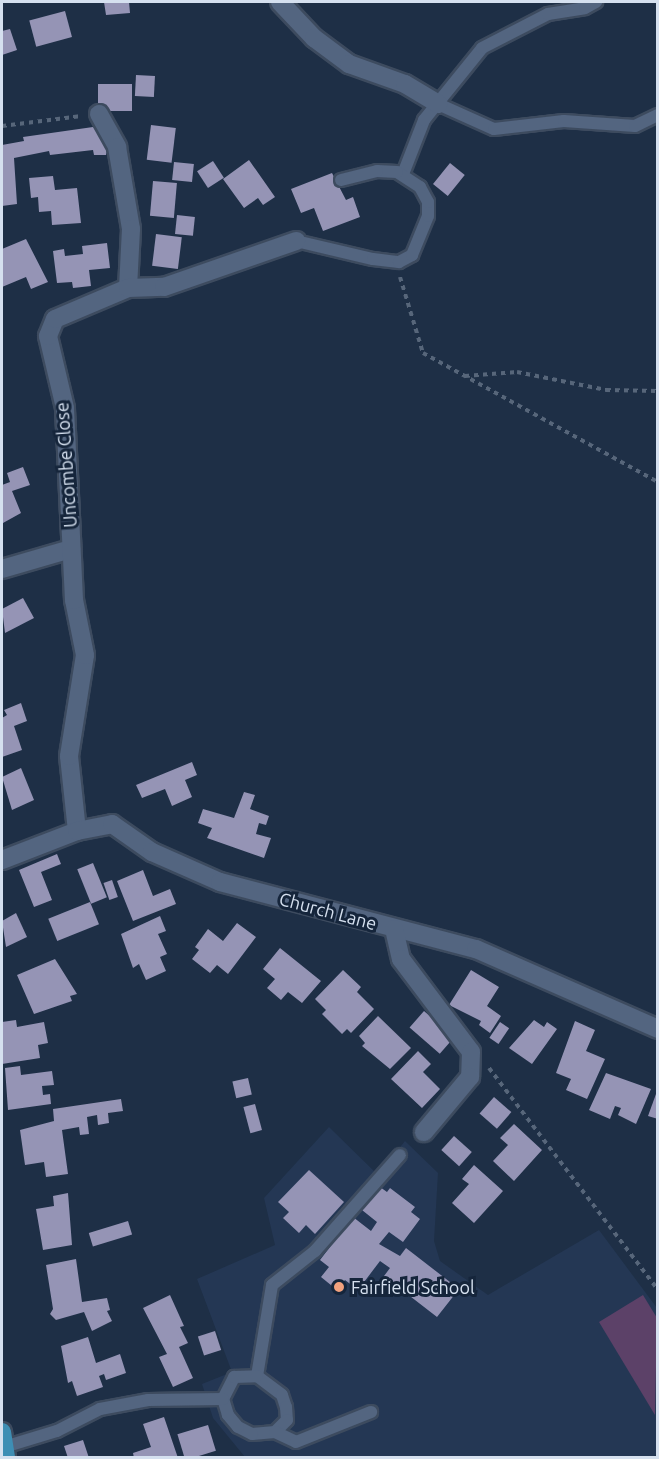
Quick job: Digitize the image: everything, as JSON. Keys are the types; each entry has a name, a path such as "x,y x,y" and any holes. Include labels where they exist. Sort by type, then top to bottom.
{"street":[{"path":"280,2 314,38 349,64 405,84 438,104"},
{"path":"99,114 117,147 129,217 128,288"},
{"name":"Uncombe Close","path":"77,831 69,756 85,655 74,600 65,408 48,336 55,320 128,288 164,287 296,241"},
{"name":"Uncombe Close","path":"2,569 71,549"},
{"name":"Church Lane","path":"2,860 77,831 112,824 152,852 220,882 476,949 657,1029"},
{"path":"394,929 401,959 471,1052 470,1077 424,1132"}],"lane":[{"path":"403,174 424,120 482,48 548,14 585,8 596,2"},
{"path":"438,104 494,129 564,120 635,126 657,115"},
{"path":"296,241 373,259 399,262 412,255 422,237 428,202 420,187 403,174 377,171 341,180"},
{"path":"257,1376 272,1285 315,1251 400,1155"},
{"path":"275,1432 287,1420 282,1395 257,1376 234,1377 223,1399 228,1415 238,1427 252,1434 275,1432 296,1442 371,1412"},
{"path":"4,1445 57,1431 100,1409 148,1400 223,1399"}],"path":[{"path":"2,126 99,114"},
{"path":"373,259 400,276 423,353 657,482"},
{"path":"465,376 517,372 606,390 657,391"},
{"path":"471,1052 493,1071 657,1290"}],"shaded area":[{"name":"Fairfield School","path":"329,1127 378,1175 405,1141 438,1173 434,1241 440,1261 488,1295 599,1230 657,1308 657,1454 651,1458 245,1457 213,1418 202,1384 232,1372 197,1279 275,1245 264,1198"},
{"path":"643,1295 657,1318 655,1415 599,1322"}],"building":[{"path":"104,2 129,2 130,13 106,15"},
{"path":"65,11 72,37 36,47 29,21"},
{"path":"10,29 17,50 2,55 2,31"},
{"path":"136,75 155,76 154,97 135,96"},
{"path":"98,84 132,84 132,111 98,111"},
{"path":"151,125 176,128 172,163 147,160"},
{"path":"93,127 101,130 109,141 106,155 94,155 93,150 50,155 49,151 14,158 17,204 2,206 2,145 24,141 23,137"},
{"path":"249,160 275,197 263,205 258,198 244,208 223,179"},
{"path":"213,161 224,178 208,188 197,171"},
{"path":"174,162 194,164 192,182 172,180"},
{"path":"450,163 465,175 448,196 433,184"},
{"path":"332,173 346,200 353,197 360,217 323,231 314,208 301,213 291,189"},
{"path":"53,176 55,190 77,188 81,223 52,225 51,211 39,212 38,197 31,198 29,178"},
{"path":"153,181 177,183 174,218 150,216"},
{"path":"177,215 195,217 193,236 175,234"},
{"path":"156,234 182,237 178,269 152,266"},
{"path":"26,239 48,282 31,289 26,277 2,287 2,249"},
{"path":"107,243 110,268 89,270 91,286 73,288 72,282 57,283 53,251 64,249 65,256 83,254 82,246"},
{"path":"23,467 30,485 12,491 21,513 3,523 2,485 10,482 7,473"},
{"path":"23,598 34,618 5,633 2,609"},
{"path":"21,703 27,721 14,726 22,750 2,757 2,718 7,715 4,710"},
{"path":"192,762 197,775 185,780 192,797 172,806 165,789 142,798 136,785"},
{"path":"21,768 34,800 12,810 2,777"},
{"path":"244,792 255,795 250,809 269,816 266,825 259,823 256,834 271,838 264,858 207,838 212,828 198,823 203,809 234,818"},
{"path":"57,854 61,864 41,872 52,900 34,907 19,870"},
{"path":"93,863 107,897 91,904 77,869"},
{"path":"143,870 153,896 170,889 176,904 133,921 117,881"},
{"path":"112,880 118,897 109,900 103,883"},
{"path":"90,902 99,924 57,941 48,919"},
{"path":"16,913 27,937 6,947 2,921"},
{"path":"160,916 166,931 158,934 167,954 160,957 166,971 146,980 139,964 133,968 121,934"},
{"path":"237,923 256,937 228,974 217,965 210,973 192,959 199,950 195,947 208,929 223,941"},
{"path":"280,948 321,981 302,1003 288,992 281,1000 267,988 275,979 263,969"},
{"path":"55,959 77,994 70,996 72,1001 34,1014 17,975"},
{"path":"343,970 361,987 357,992 374,1009 351,1033 347,1029 342,1034 322,1014 326,1010 315,999"},
{"path":"471,970 499,987 487,1006 501,1016 490,1033 479,1025 481,1021 449,1005"},
{"path":"424,1011 454,1037 440,1054 410,1028"},
{"path":"378,1016 411,1048 390,1069 362,1046 365,1043 359,1036"},
{"path":"16,1020 17,1027 44,1022 48,1043 38,1045 40,1058 2,1064 2,1022"},
{"path":"534,1020 544,1027 547,1022 557,1029 532,1064 509,1048"},
{"path":"575,1021 595,1030 586,1051 605,1059 587,1099 566,1090 571,1079 556,1073"},
{"path":"500,1022 509,1028 498,1044 489,1038"},
{"path":"418,1051 431,1064 423,1072 440,1089 422,1108 391,1079"},
{"path":"20,1066 21,1075 52,1071 54,1085 42,1086 43,1095 50,1094 51,1104 8,1110 5,1068"},
{"path":"606,1073 651,1089 636,1124 618,1115 621,1108 615,1106 610,1119 589,1110"},
{"path":"248,1078 252,1095 236,1098 232,1082"},
{"path":"656,1094 658,1095 658,1119 648,1116"},
{"path":"494,1097 511,1112 497,1129 480,1114"},
{"path":"121,1099 123,1111 108,1113 109,1123 98,1125 97,1115 87,1117 89,1134 80,1135 79,1127 62,1130 68,1174 46,1177 44,1162 25,1165 20,1130 54,1121 53,1109"},
{"path":"255,1104 262,1130 250,1133 243,1107"},
{"path":"514,1124 542,1150 514,1181 493,1161 508,1145 500,1138"},
{"path":"454,1136 472,1152 459,1166 441,1150"},
{"path":"474,1165 503,1191 474,1223 452,1203 469,1184 462,1179"},
{"path":"309,1170 344,1202 315,1234 306,1225 299,1233 283,1218 289,1212 278,1202"},
{"path":"380,1187 387,1192 390,1188 415,1207 411,1212 420,1219 403,1242 389,1232 379,1244 400,1256 406,1248 459,1289 437,1317 384,1276 390,1268 380,1261 358,1290 345,1280 337,1290 321,1277 329,1267 320,1260 353,1217 371,1231 377,1222 362,1210"},
{"path":"68,1193 72,1245 43,1250 36,1209 54,1206 53,1196"},
{"path":"128,1221 132,1234 93,1246 89,1233"},
{"path":"76,1259 82,1302 107,1298 110,1310 107,1311 112,1321 92,1331 84,1312 56,1320 50,1314 53,1309 46,1265"},
{"path":"170,1295 184,1326 180,1327 188,1343 179,1347 193,1378 173,1387 159,1357 167,1354 143,1308"},
{"path":"215,1331 221,1350 204,1356 198,1337"},
{"path":"88,1337 96,1363 120,1354 126,1373 106,1380 104,1374 99,1376 103,1387 77,1396 72,1381 68,1383 61,1346"},
{"path":"164,1417 178,1458 134,1458 133,1453 151,1447 143,1424"},
{"path":"208,1425 216,1451 185,1458 177,1434"},
{"path":"83,1440 89,1458 68,1458 64,1446"}],"place":[{"name":"Fairfield School","path":"339,1287"}]}
